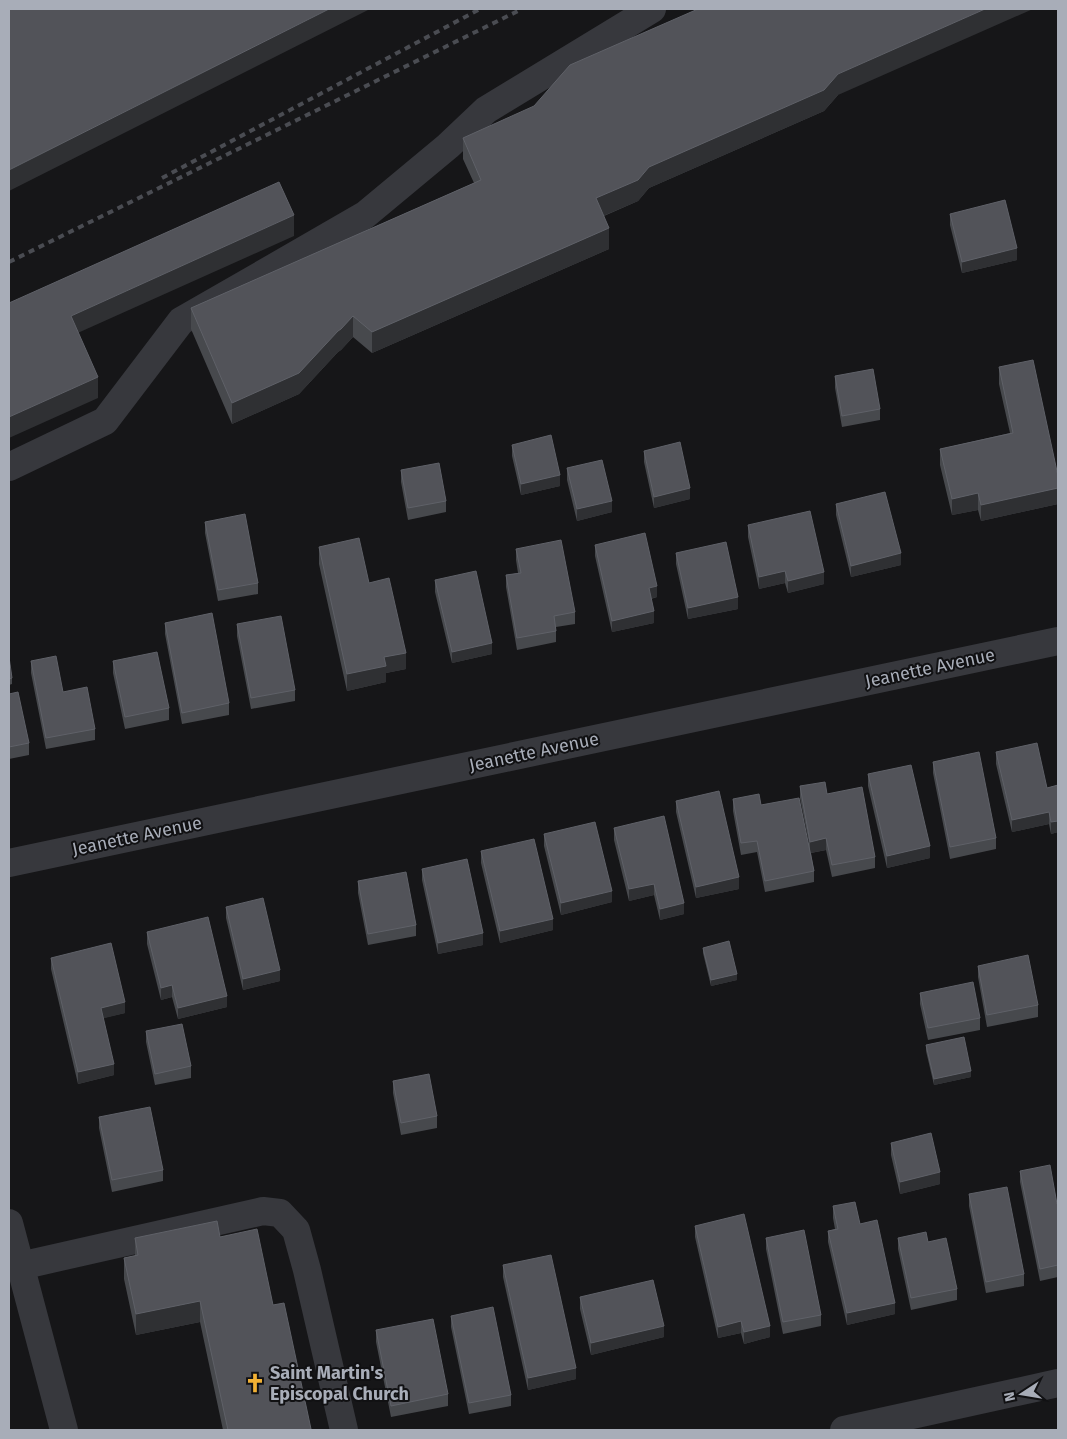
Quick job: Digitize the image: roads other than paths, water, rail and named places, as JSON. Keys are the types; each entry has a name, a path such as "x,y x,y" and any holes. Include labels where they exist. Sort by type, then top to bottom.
{"street":[{"path":"9,467 105,421 181,321 365,215 448,146 486,110 652,9"},
{"name":"Jeanette Avenue","path":"9,863 1058,641"},
{"path":"20,1266 263,1211 280,1213 296,1230 344,1430"},
{"path":"9,1223 64,1430"},
{"path":"844,1430 1058,1383"}],"railway":[{"path":"162,178 480,9"},
{"path":"9,262 522,9"}],"place":[{"name":"Saint Martin's Episcopal Church","path":"255,1383"}]}
